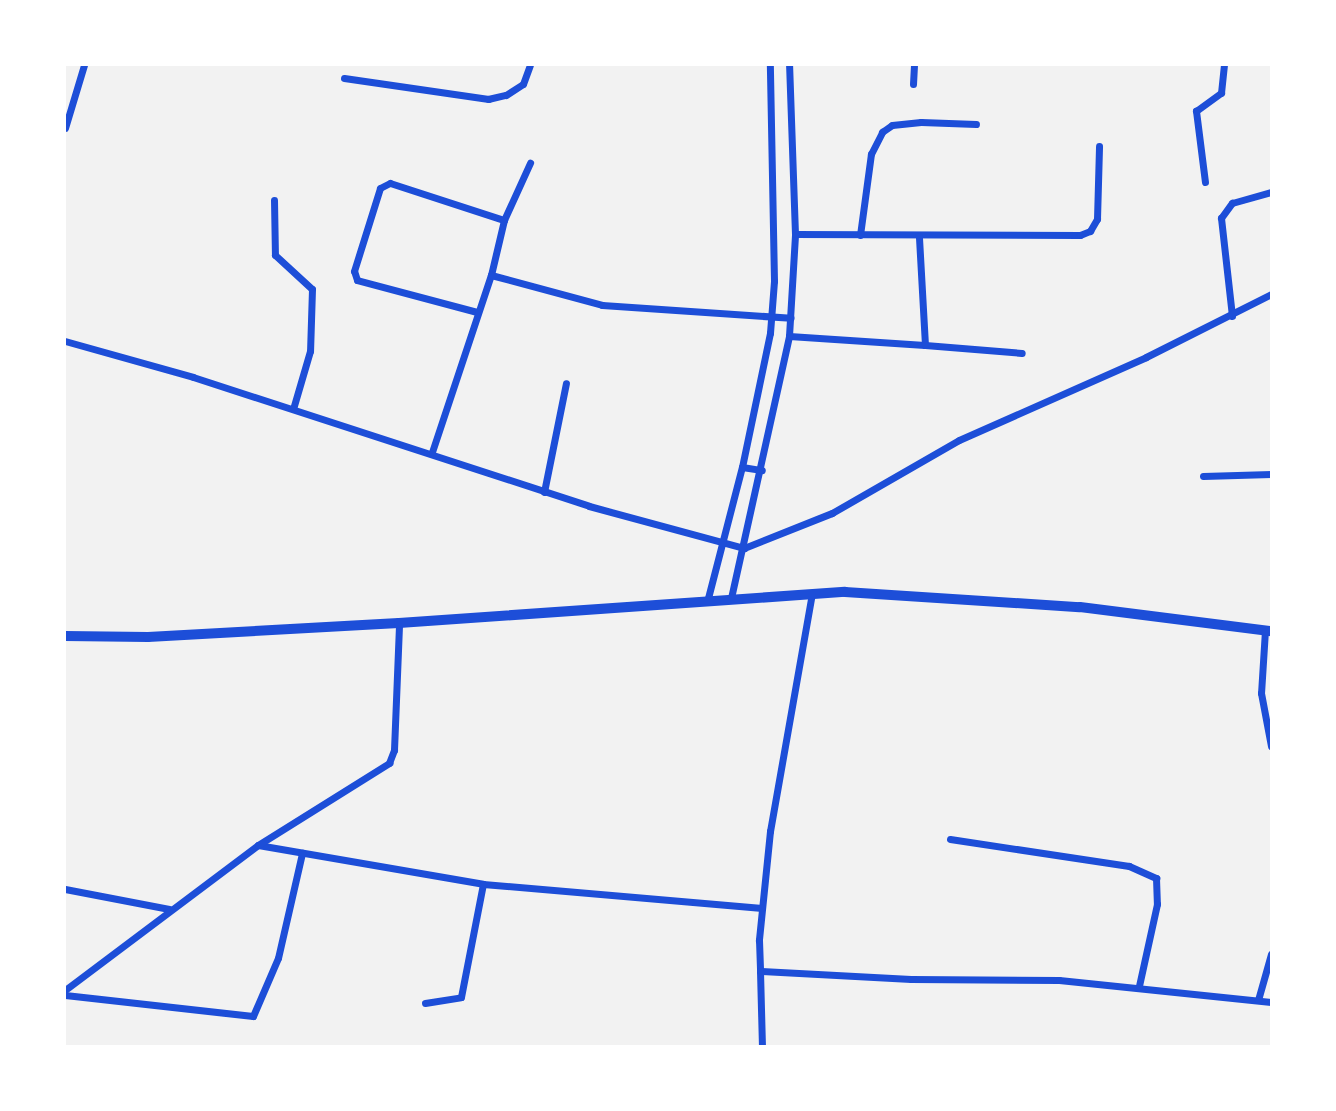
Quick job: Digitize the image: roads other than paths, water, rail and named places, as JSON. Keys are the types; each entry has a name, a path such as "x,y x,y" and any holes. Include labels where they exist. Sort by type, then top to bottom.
{"street":[{"path":"65,128 84,65"},
{"path":"344,78 488,99 506,95 523,83 530,65"},
{"path":"708,598 724,546 763,378 771,316 770,65"},
{"path":"731,598 762,470 791,318 795,234 789,65"},
{"path":"913,84 914,65"},
{"path":"1205,183 1196,111 1221,93 1224,65"},
{"path":"860,235 871,154 882,132 892,125 920,122 975,124"},
{"path":"795,234 1051,236 1090,231 1098,211 1099,146"},
{"path":"432,452 491,275 504,220 530,163"},
{"path":"477,313 357,279 354,271 374,199 380,188 390,183 504,220"},
{"path":"1232,316 1221,218 1232,204 1271,192"},
{"path":"274,200 275,256 312,289 310,351 293,409"},
{"path":"919,236 925,345"},
{"path":"491,275 602,304 791,318"},
{"path":"65,341 432,452 544,492 724,546 744,548 832,513 959,440 1232,316 1271,294"},
{"path":"789,336 1023,353"},
{"path":"544,492 566,383"},
{"path":"742,467 762,470"},
{"path":"1203,476 1271,474"},
{"path":"762,1046 762,908 772,818 813,593"},
{"path":"65,636 148,637 398,623 708,598 813,593 1080,607 1268,630 1261,693 1271,746"},
{"path":"65,990 169,909 258,845 389,763 394,750 398,623"},
{"path":"950,839 1129,866 1156,878 1157,904 1139,986"},
{"path":"258,845 483,884 762,908"},
{"path":"65,995 253,1016 278,958 302,853"},
{"path":"425,1003 461,997 483,884"},
{"path":"65,889 169,909"},
{"path":"1258,1000 1271,954"},
{"path":"760,971 1139,986 1271,1002"}]}
